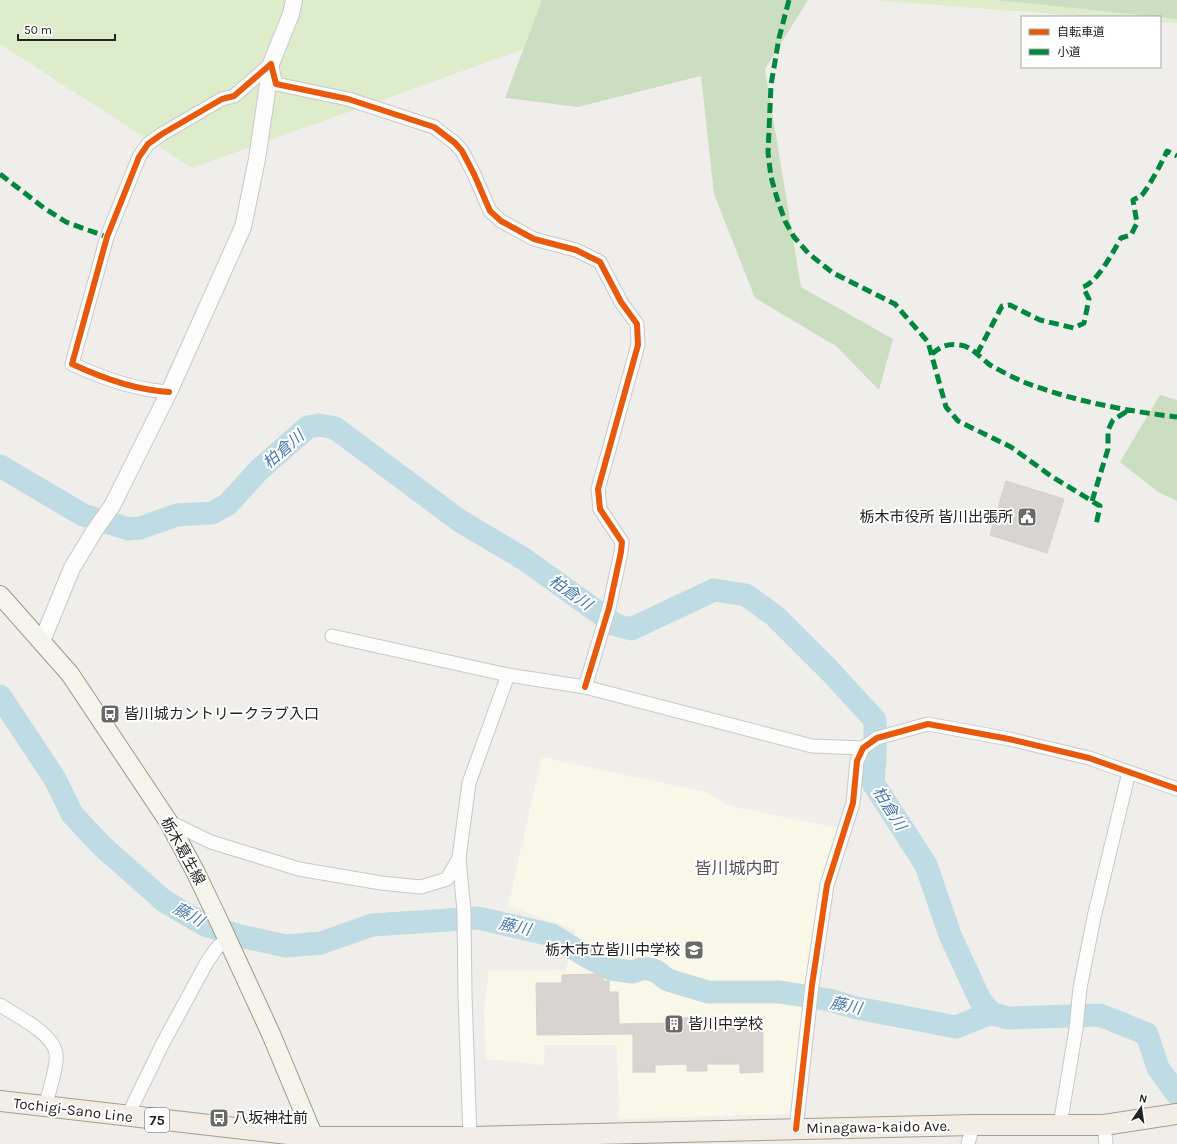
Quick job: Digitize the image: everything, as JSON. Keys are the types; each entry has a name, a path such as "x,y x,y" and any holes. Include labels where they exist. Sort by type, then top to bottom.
{"main road":[{"name":"栃木葛生線","path":"0,595 70,674 168,821 196,871 271,1034 314,1141"},
{"name":"Tochigi-Sano Line","path":"0,1101 45,1108 314,1141"},
{"name":"Minagawa-kaido Ave.","path":"314,1141 470,1137 650,1138 796,1129 973,1125 1060,1125 1105,1135 1177,1114"}],"street":[{"path":"42,641 72,568 94,530 112,506 169,392 243,226 257,159 271,64 291,14 294,0"},
{"path":"169,392 154,391 101,378 72,364 107,237 139,156 148,144 192,115 222,100 234,96 271,64"},
{"path":"271,64 276,84 348,99 434,127 462,151 490,211 501,221 534,239 576,250 600,262 621,302 637,324 638,346 598,489 600,509 622,542 609,608 585,687"},
{"path":"332,636 508,674 585,687 812,746 863,748"},
{"path":"470,1137 465,996 464,911 459,858 469,783 508,674"},
{"path":"796,1129 812,985 827,885 853,803 857,761 863,748 877,738 928,724 1009,739 1089,758 1177,789"},
{"path":"1060,1125 1076,1029 1080,988 1129,772"},
{"path":"168,821 211,842 299,869 381,883 421,887 447,879 459,858"},
{"path":"127,1117 163,1043 207,962 216,949 221,944 228,941"},
{"path":"0,1005 32,1025 49,1040 56,1051 45,1108"},
{"path":"968,1144 973,1125"}],"shaded area":[{"name":"栃木市立皆川中学校","path":"542,757 705,792 730,806 839,828 789,1114 619,1119 617,1045 545,1045 544,1065 486,1059 484,1011 489,971 566,970 576,930 508,906"}],"green space":[{"path":"0,0 661,0 192,168 0,44"},
{"path":"542,0 808,0 765,69 801,287 893,339 879,390 836,346 755,298 714,194 701,76 578,107 505,98"},
{"path":"871,0 1177,0 1177,23 1161,22 1161,16 1080,16"},
{"path":"996,0 1177,0 1177,19"},
{"path":"1160,395 1177,400 1177,501 1158,492 1120,462"}],"building":[{"name":"栃木市役所 皆川出張所","path":"1006,481 1064,499 1047,553 990,535"},
{"name":"皆川中学校","path":"603,974 603,981 609,981 609,992 618,992 619,1024 678,1023 678,1018 715,1017 716,1024 763,1023 763,1072 740,1073 740,1064 707,1064 707,1071 687,1071 687,1064 655,1065 655,1072 633,1072 633,1034 537,1035 536,983 562,983 562,975"}],"waterway":[{"name":"柏倉川","path":"0,466 83,515 129,529 140,528 177,515 212,513 228,504 259,470 308,427 319,425 335,428 460,521 524,559 616,625 631,629 714,590 746,595 775,616 829,670 875,720 875,760 873,783 926,865 950,935 980,1000 991,1013"},
{"name":"藤川","path":"0,696 55,779 72,814 102,846 164,901 205,925 240,936 286,946 321,943 372,925 478,918 552,935 586,956 611,969 632,972 644,968 656,971 668,980 708,992 780,992 829,1000 857,1008 956,1027 991,1013 1008,1018 1100,1015 1147,1034 1158,1068 1177,1094"}],"marked path":[{"path":"789,0 779,38 771,85 768,153 771,177 777,198 785,221 794,237 808,253 833,273 895,304 928,342 946,407 958,421 1011,447 1051,476 1100,506 1096,525"},
{"path":"977,354 1002,306 1010,305 1040,320 1074,328 1084,323 1089,299 1083,287 1094,280 1109,259 1121,238 1131,235 1137,223 1133,200 1141,196 1155,175 1167,151 1177,156"},
{"path":"0,174 44,208 66,222 107,237"},
{"path":"932,354 938,349 948,345 956,344 964,346 972,350 990,365 1021,381 1044,389 1081,400 1139,412 1177,417"},
{"path":"1092,501 1108,449 1108,430 1113,420 1129,410"}],"cycle path":[{"path":"169,392 131,386 95,374 72,364 107,237 139,157 148,144 162,134 222,99 234,96 271,64 276,84 348,99 434,127 455,143 462,151 490,211 501,221 534,239 576,250 600,262 621,302 637,324 638,345 598,489 600,509 622,542 621,552 609,608 585,687"},
{"path":"796,1129 812,985 827,885 853,803 857,761 863,748 877,738 928,724 1009,739 1089,758 1177,789"}],"place":[{"name":"栃木市役所 皆川出張所","path":"1027,517"},
{"name":"皆川城カントリークラブ入口","path":"110,714"},
{"name":"栃木市立皆川中学校","path":"694,950"},
{"name":"皆川中学校","path":"674,1024"},
{"name":"八坂神社前","path":"219,1118"}],"district":[{"name":"皆川城内町","path":"737,868"}]}
